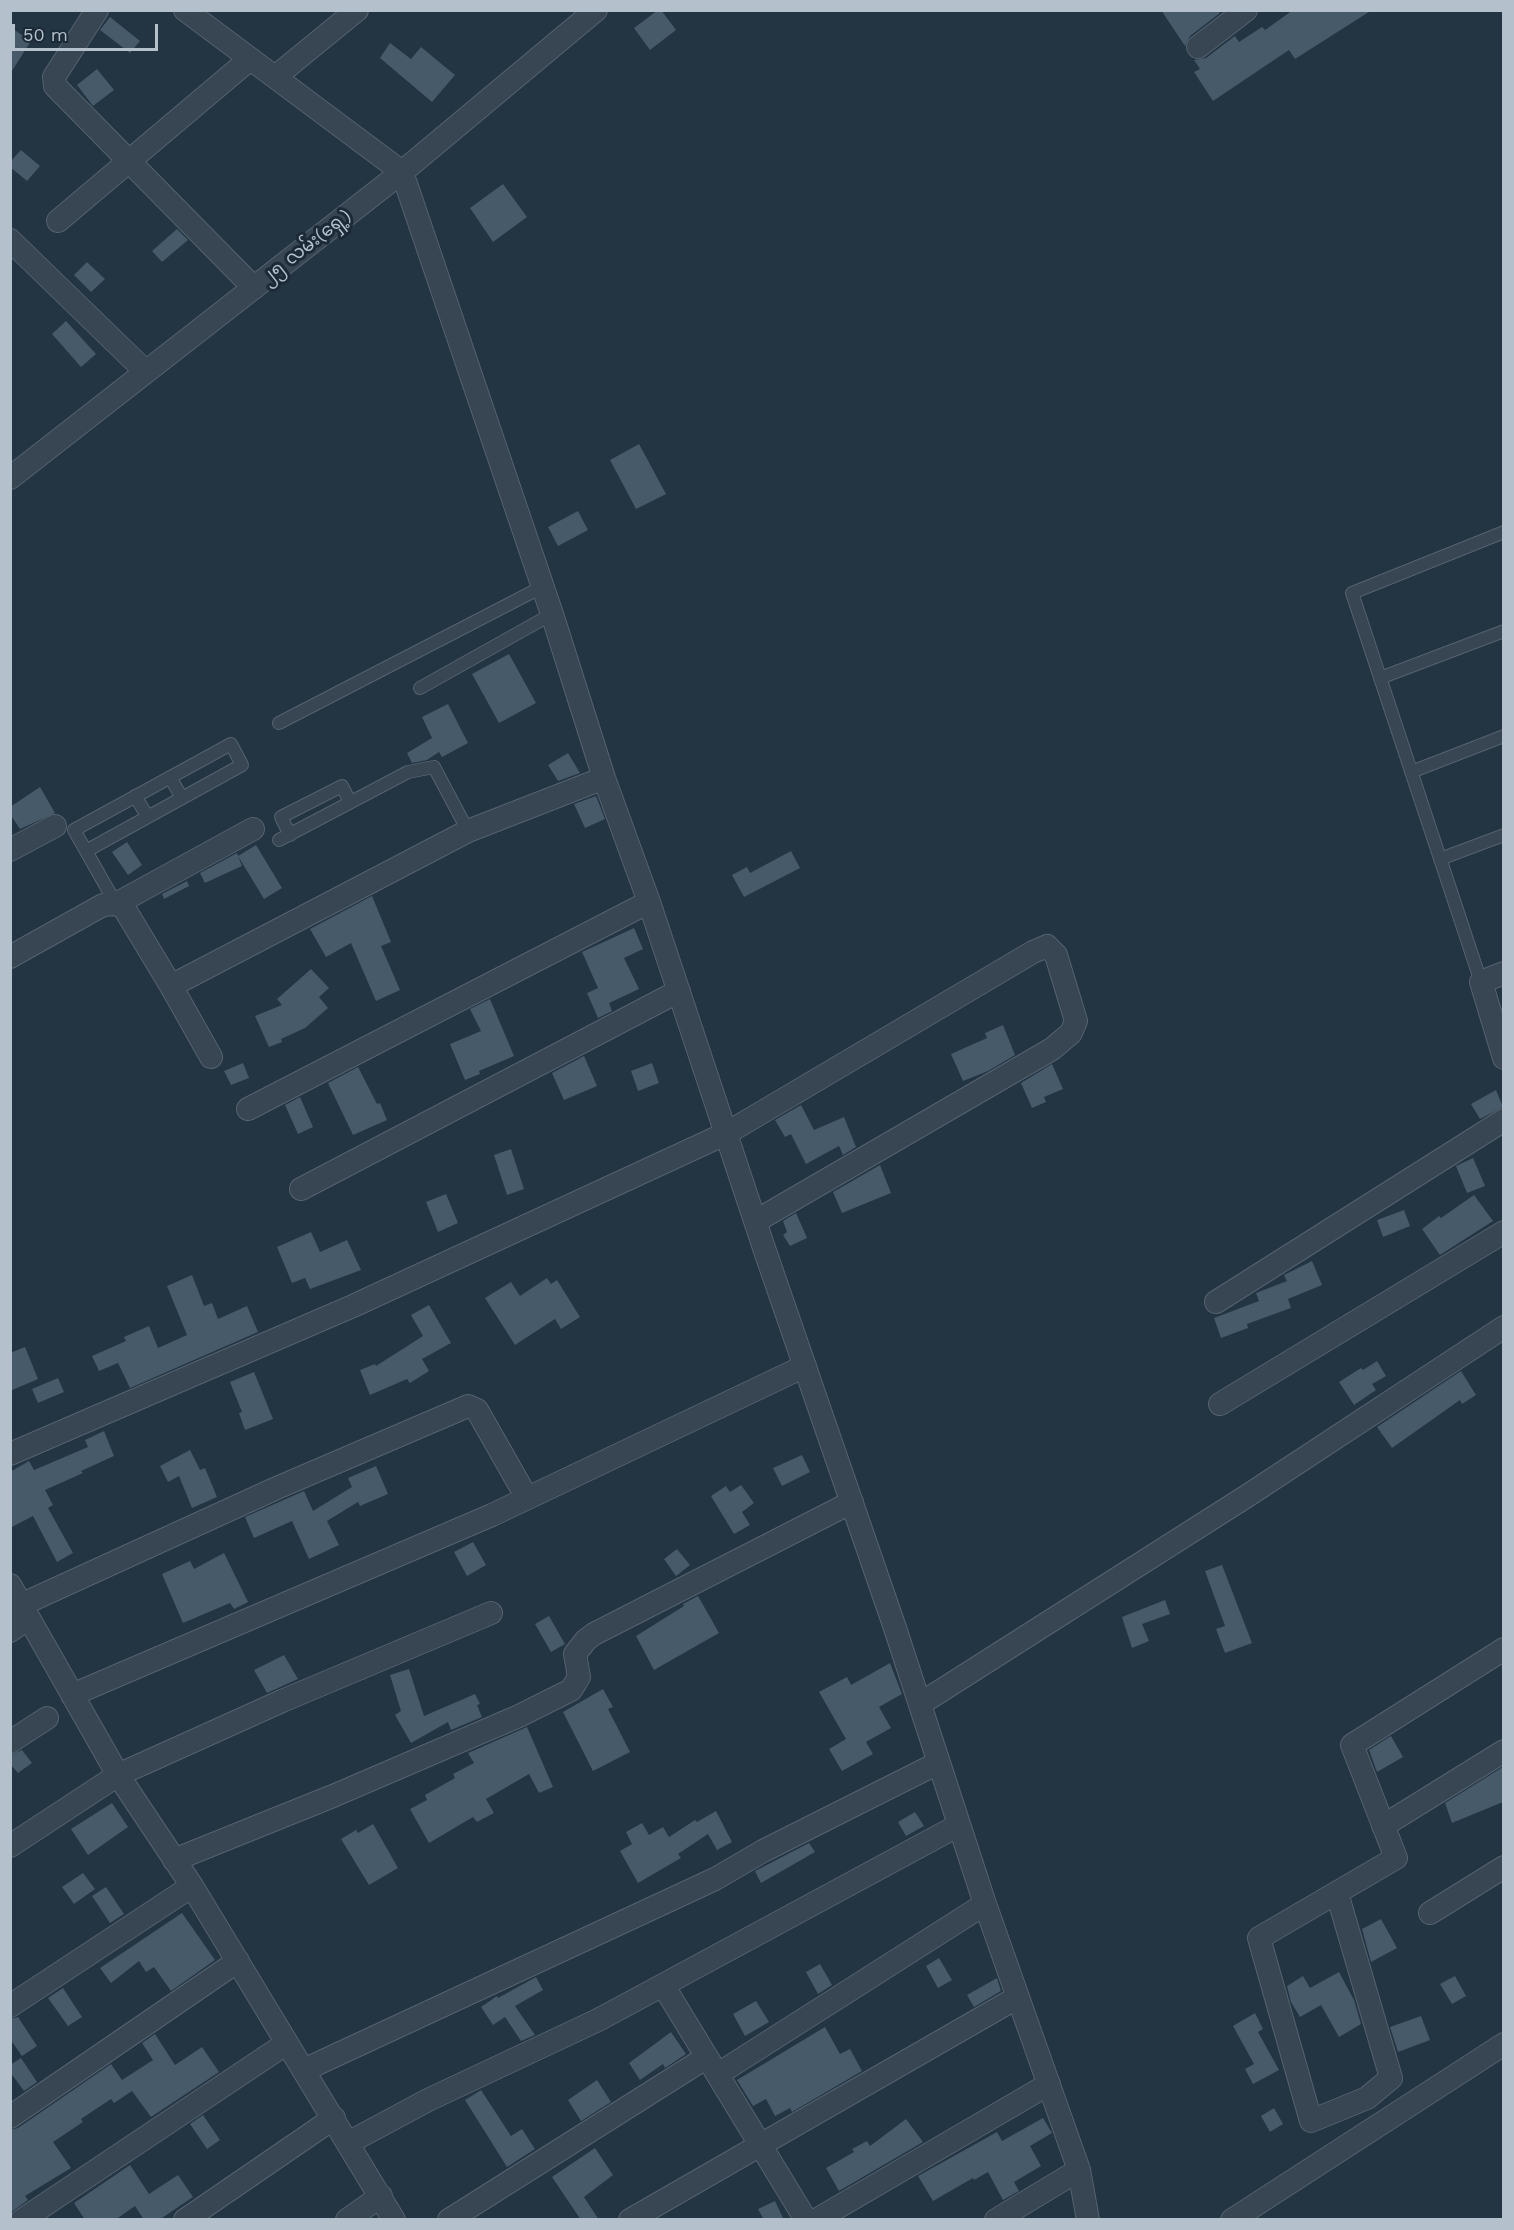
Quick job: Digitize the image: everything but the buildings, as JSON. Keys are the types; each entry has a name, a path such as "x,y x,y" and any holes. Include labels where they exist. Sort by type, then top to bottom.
{"street":[{"path":"97,10 54,77 56,86 254,288"},
{"path":"185,10 402,172 552,614 604,778 649,902 959,1825 1079,2170 1088,2220"},
{"path":"274,77 357,10"},
{"name":"၂၅ လမ်း(ရှေ့)","path":"10,478 402,172 596,10"},
{"path":"1198,48 1244,11"},
{"path":"58,221 250,59"},
{"path":"10,240 146,372"},
{"path":"171,986 468,831 604,778"},
{"path":"10,850 55,826"},
{"path":"10,957 103,905 116,904 253,829"},
{"path":"248,1109 649,902"},
{"path":"116,904 124,908 211,1057"},
{"path":"13,1446 353,1306 727,1133 1033,952 1047,946 1056,955 1076,1021 1071,1033 1052,1049 756,1221"},
{"path":"1503,973 1481,982 1503,1058"},
{"path":"301,1189 679,991"},
{"path":"1215,1302 1503,1120"},
{"path":"1220,1404 1503,1232"},
{"path":"920,1704 1237,1502 1503,1327"},
{"path":"72,1695 527,1498 805,1366"},
{"path":"23,1604 279,1487 468,1406 477,1410 527,1498"},
{"path":"174,1860 333,1796 519,1716 571,1690 579,1677 575,1654 594,1634 852,1502"},
{"path":"10,1585 23,1604 118,1775 238,1960 394,2220"},
{"path":"10,1631 20,1624 23,1604"},
{"path":"10,1846 118,1775 282,1701 491,1613"},
{"path":"1337,1893 1391,2078 1367,2098 1311,2121 1259,1938 1396,1858 1352,1744 1503,1649"},
{"path":"10,1742 47,1718"},
{"path":"1383,1826 1503,1751"},
{"path":"304,2070 715,1879 763,1851 938,1763"},
{"path":"348,2142 428,2100 598,2020 959,1825"},
{"path":"1430,1913 1503,1867"},
{"path":"10,2006 192,1886"},
{"path":"449,2220 986,1904"},
{"path":"10,2117 238,1960"},
{"path":"663,1984 806,2220"},
{"path":"630,2220 1018,1997"},
{"path":"22,2220 287,2043"},
{"path":"1232,2220 1503,2044"},
{"path":"816,2220 1049,2084"},
{"path":"185,2220 334,2118"},
{"path":"996,2220 1079,2170"},
{"path":"347,2220 381,2196"}],"lane":[{"path":"1481,982 1352,593 1503,532"},
{"path":"279,723 542,587"},
{"path":"420,688 552,614"},
{"path":"1380,678 1503,631"},
{"path":"1411,772 1503,736"},
{"path":"86,851 242,765 231,744 74,830 116,904"},
{"path":"350,802 342,786 280,818 285,837 408,772 434,767 468,831"},
{"path":"170,777 182,798"},
{"path":"135,796 148,817"},
{"path":"1440,860 1503,835"}]}
